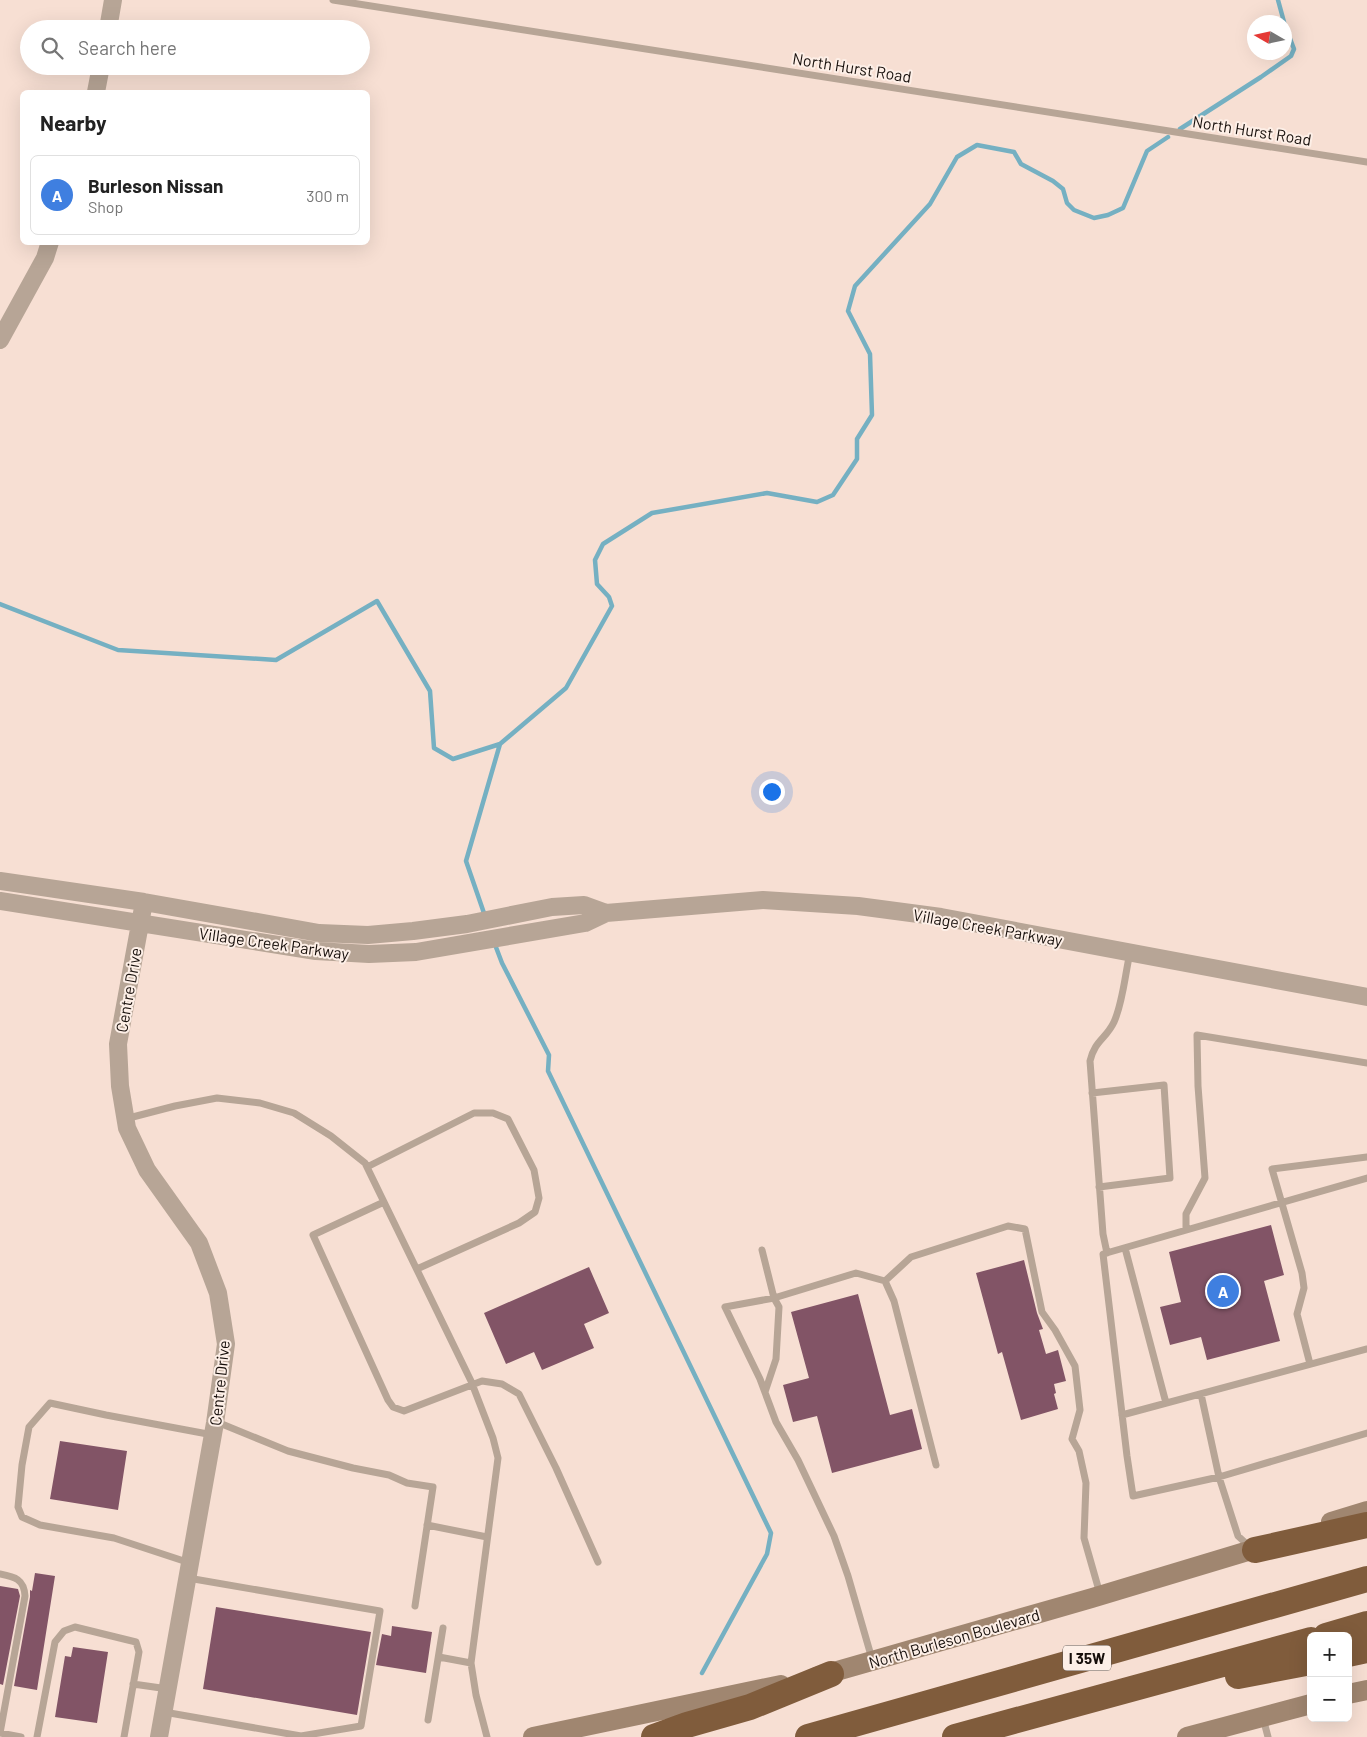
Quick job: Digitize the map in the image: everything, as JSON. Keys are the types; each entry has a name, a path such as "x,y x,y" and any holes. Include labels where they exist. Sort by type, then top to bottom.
{"highway":[{"path":"1254,1550 1367,1525"},
{"name":"I 35W","path":"808,1737 1367,1579"},
{"path":"1340,1632 1367,1624"},
{"name":"I 35W","path":"955,1737 1307,1641"},
{"path":"1352,1653 1367,1650"},
{"path":"994,1727 1020,1730 1216,1681 1307,1663"},
{"path":"654,1737 687,1724 750,1707 831,1674"}],"main road":[{"name":"North Burleson Boulevard","path":"533,1737 831,1674 1254,1550 1367,1511"},
{"path":"1352,1693 1367,1690"},
{"path":"1200,1735 1307,1705"}],"street":[{"path":"110,20 113,0"},
{"path":"96,90 99,75"},
{"path":"0,340 45,258 49,245"},
{"name":"Village Creek Parkway","path":"0,881 144,902 319,933 368,935 413,931 467,924 552,907 584,905 606,913"},
{"name":"Village Creek Parkway","path":"0,901 288,947 369,954 416,952 584,923 606,913 762,900 858,906 941,917 1367,997"},
{"name":"Centre Drive","path":"144,902 118,1044 120,1086 125,1119 127,1128 147,1170 199,1243 218,1293 226,1344 214,1428 159,1737"}],"lane":[{"name":"North Hurst Road","path":"333,0 1367,162"},
{"path":"1107,1253 1103,1234 1090,1061 1097,1042 1107,1033 1117,1013 1130,953"},
{"path":"1186,1230 1186,1214 1205,1178 1198,1086 1197,1035 1367,1063"},
{"path":"1092,1093 1164,1085 1170,1178 1100,1186"},
{"path":"125,1119 175,1106 217,1098 260,1103 294,1113 332,1136 365,1163 472,1383 493,1438 498,1458 471,1663 476,1695 487,1737"},
{"path":"367,1167 474,1113 493,1113 508,1119 534,1170 539,1198 534,1212 518,1223 417,1269"},
{"path":"1310,1364 1297,1314 1304,1288 1302,1273 1272,1169 1367,1157"},
{"path":"1367,1178 1103,1254 1133,1496 1219,1477 1367,1433"},
{"path":"384,1202 313,1235 388,1400 393,1407 404,1411 482,1380 502,1384 519,1394 556,1468 598,1562"},
{"path":"885,1281 911,1257 1008,1226 1025,1229 1042,1312 1055,1330 1075,1366 1080,1410 1072,1438 1079,1451 1086,1483 1084,1538 1100,1596"},
{"path":"1125,1248 1166,1403"},
{"path":"762,1250 778,1307 776,1359 765,1393"},
{"path":"873,1661 834,1536 798,1460 776,1422 765,1393 725,1307 774,1298 856,1273 885,1281"},
{"path":"885,1281 894,1301 936,1465"},
{"path":"1122,1415 1367,1349"},
{"path":"1201,1394 1219,1477 1238,1536 1254,1550"},
{"path":"164,1712 301,1736 361,1726 380,1611 189,1570 114,1538 40,1525 22,1517 18,1507 22,1465 29,1427 50,1403 106,1415 214,1428 288,1451 353,1468 389,1475 408,1483 433,1488 415,1606"},
{"path":"427,1525 487,1537"},
{"path":"0,1574 14,1576 25,1588 0,1733 21,1737"},
{"path":"37,1737 55,1642 64,1631 75,1628 136,1642 139,1652 124,1737"},
{"path":"428,1720 443,1628"},
{"path":"439,1656 471,1663"},
{"path":"133,1684 168,1689"},
{"path":"1263,1716 1268,1737"}],"building":[{"path":"1271,1225 1284,1275 1264,1281 1280,1341 1207,1360 1201,1337 1170,1345 1160,1307 1181,1302 1169,1252"},
{"path":"1024,1260 1037,1313 1043,1329 1039,1330 1046,1354 1058,1350 1066,1381 1054,1384 1056,1393 1054,1394 1058,1409 1021,1420 1002,1352 998,1354 976,1273"},
{"path":"589,1267 609,1313 584,1324 594,1348 542,1370 534,1352 506,1364 484,1313"},
{"path":"858,1294 890,1415 912,1409 922,1449 832,1473 817,1416 793,1422 783,1385 809,1378 791,1312"},
{"path":"60,1441 127,1451 118,1510 50,1499"},
{"path":"35,1573 55,1576 37,1690 14,1686 30,1590 32,1591"},
{"path":"0,1586 18,1589 20,1596 3,1685 0,1684"},
{"path":"216,1607 371,1632 357,1715 203,1689"},
{"path":"392,1626 432,1632 426,1673 376,1665 382,1634 391,1636"},
{"path":"73,1647 108,1652 97,1723 55,1717 65,1656 71,1657"}],"waterway":[{"path":"1278,0 1282,15"},
{"path":"1292,44 1294,49 1292,54"},
{"path":"1180,129 1285,60"},
{"path":"485,916 466,861 500,744 566,688 612,606 609,597 597,584 595,560 603,544 652,513 767,493 817,502 833,495 857,459 857,439 872,415 870,354 848,311 855,286 930,204 957,157 977,145 1014,152 1021,164 1053,181 1063,189 1067,203 1074,210 1094,218 1108,215 1123,208 1147,151 1168,137"},
{"path":"0,604 118,650 276,660 377,601 430,691 434,748 453,759 500,744"},
{"path":"494,942 502,963 549,1055 548,1071 771,1533 767,1554 702,1673"}],"place":[{"name":"Burleson Nissan","path":"1223,1291"}]}
